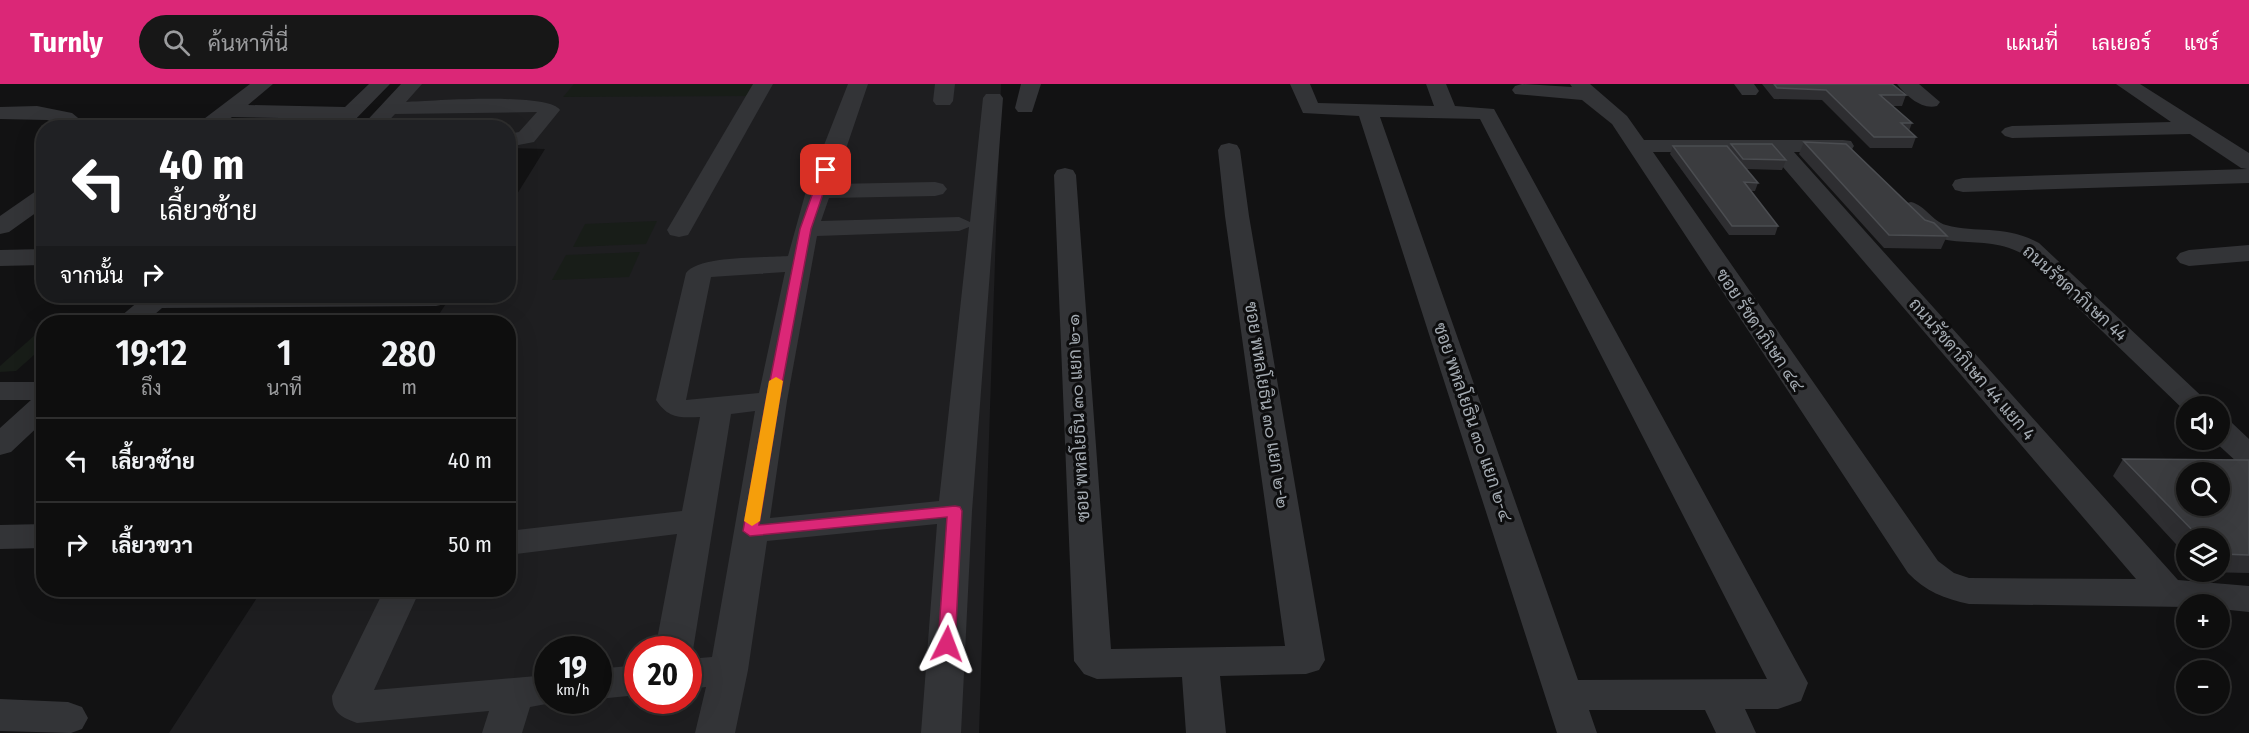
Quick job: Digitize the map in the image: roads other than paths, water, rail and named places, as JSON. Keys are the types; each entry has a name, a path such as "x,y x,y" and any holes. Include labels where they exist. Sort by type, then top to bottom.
{"street":[{"path":"213,120 262,84"},
{"path":"344,120 380,84"},
{"path":"378,120 412,84"},
{"path":"465,105 483,84"},
{"path":"524,105 540,84"},
{"path":"679,230 763,84"},
{"path":"715,733 729,670 772,401 806,229 858,84"},
{"path":"1025,108 1031,84"},
{"path":"1300,84 1310,109 1487,113 1789,682 1787,690 1779,694 1565,695"},
{"path":"1436,84 1447,112"},
{"path":"1907,84 1930,102"},
{"path":"2126,84 2249,162"},
{"path":"1522,90 1583,89"},
{"name":"ซอย รัชดาภิเษก ๔๔","path":"1583,89 1612,111 1638,146 1900,536 1920,564 1936,581 1952,588 1969,591 2168,592"},
{"path":"941,733 955,511 993,98"},
{"path":"390,108 524,105 550,110 526,137 516,139"},
{"path":"226,111 351,112"},
{"name":"ซอย พหลโยธิน ๓๐ แยก ๒-๔","path":"1368,112 1577,733"},
{"path":"0,113 43,113 69,120"},
{"path":"2012,132 2193,128"},
{"path":"1638,146 1843,146 1862,159"},
{"name":"ถนนรัชดาภิเษก 44 แยก 4","path":"1776,146 2168,592"},
{"name":"ซอย พหลโยธิน ๓๐ แยก ๒-๒","path":"1200,662 1306,660 1237,216 1229,150"},
{"name":"ซอย พหลโยธิน ๓๐ แยก ๒-๑","path":"1065,175 1093,661 1097,664 1200,662"},
{"path":"1963,185 2249,176"},
{"path":"818,191 935,189"},
{"name":"ถนนรัชดาภิเษก 44","path":"1892,190 1923,222 1938,231 2008,239 2030,248 2186,396"},
{"path":"0,227 36,202"},
{"path":"806,229 959,224"},
{"path":"2189,258 2249,253"},
{"path":"0,258 36,257"},
{"path":"772,401 684,409 675,406 671,400 699,273 709,269 799,263"},
{"path":"139,315 152,303"},
{"path":"0,391 36,391"},
{"path":"676,636 717,405"},
{"path":"0,445 36,411"},
{"path":"2230,438 2249,456"},
{"path":"750,531 955,511"},
{"path":"516,542 695,521"},
{"path":"0,537 36,537"},
{"path":"2168,592 2247,601"},
{"path":"399,597 352,696 352,703 357,708 531,692"},
{"path":"1200,662 1206,733"},
{"path":"702,673 729,670"},
{"path":"502,733 531,692"},
{"path":"1718,694 1736,733"},
{"path":"0,715 68,718"}]}
